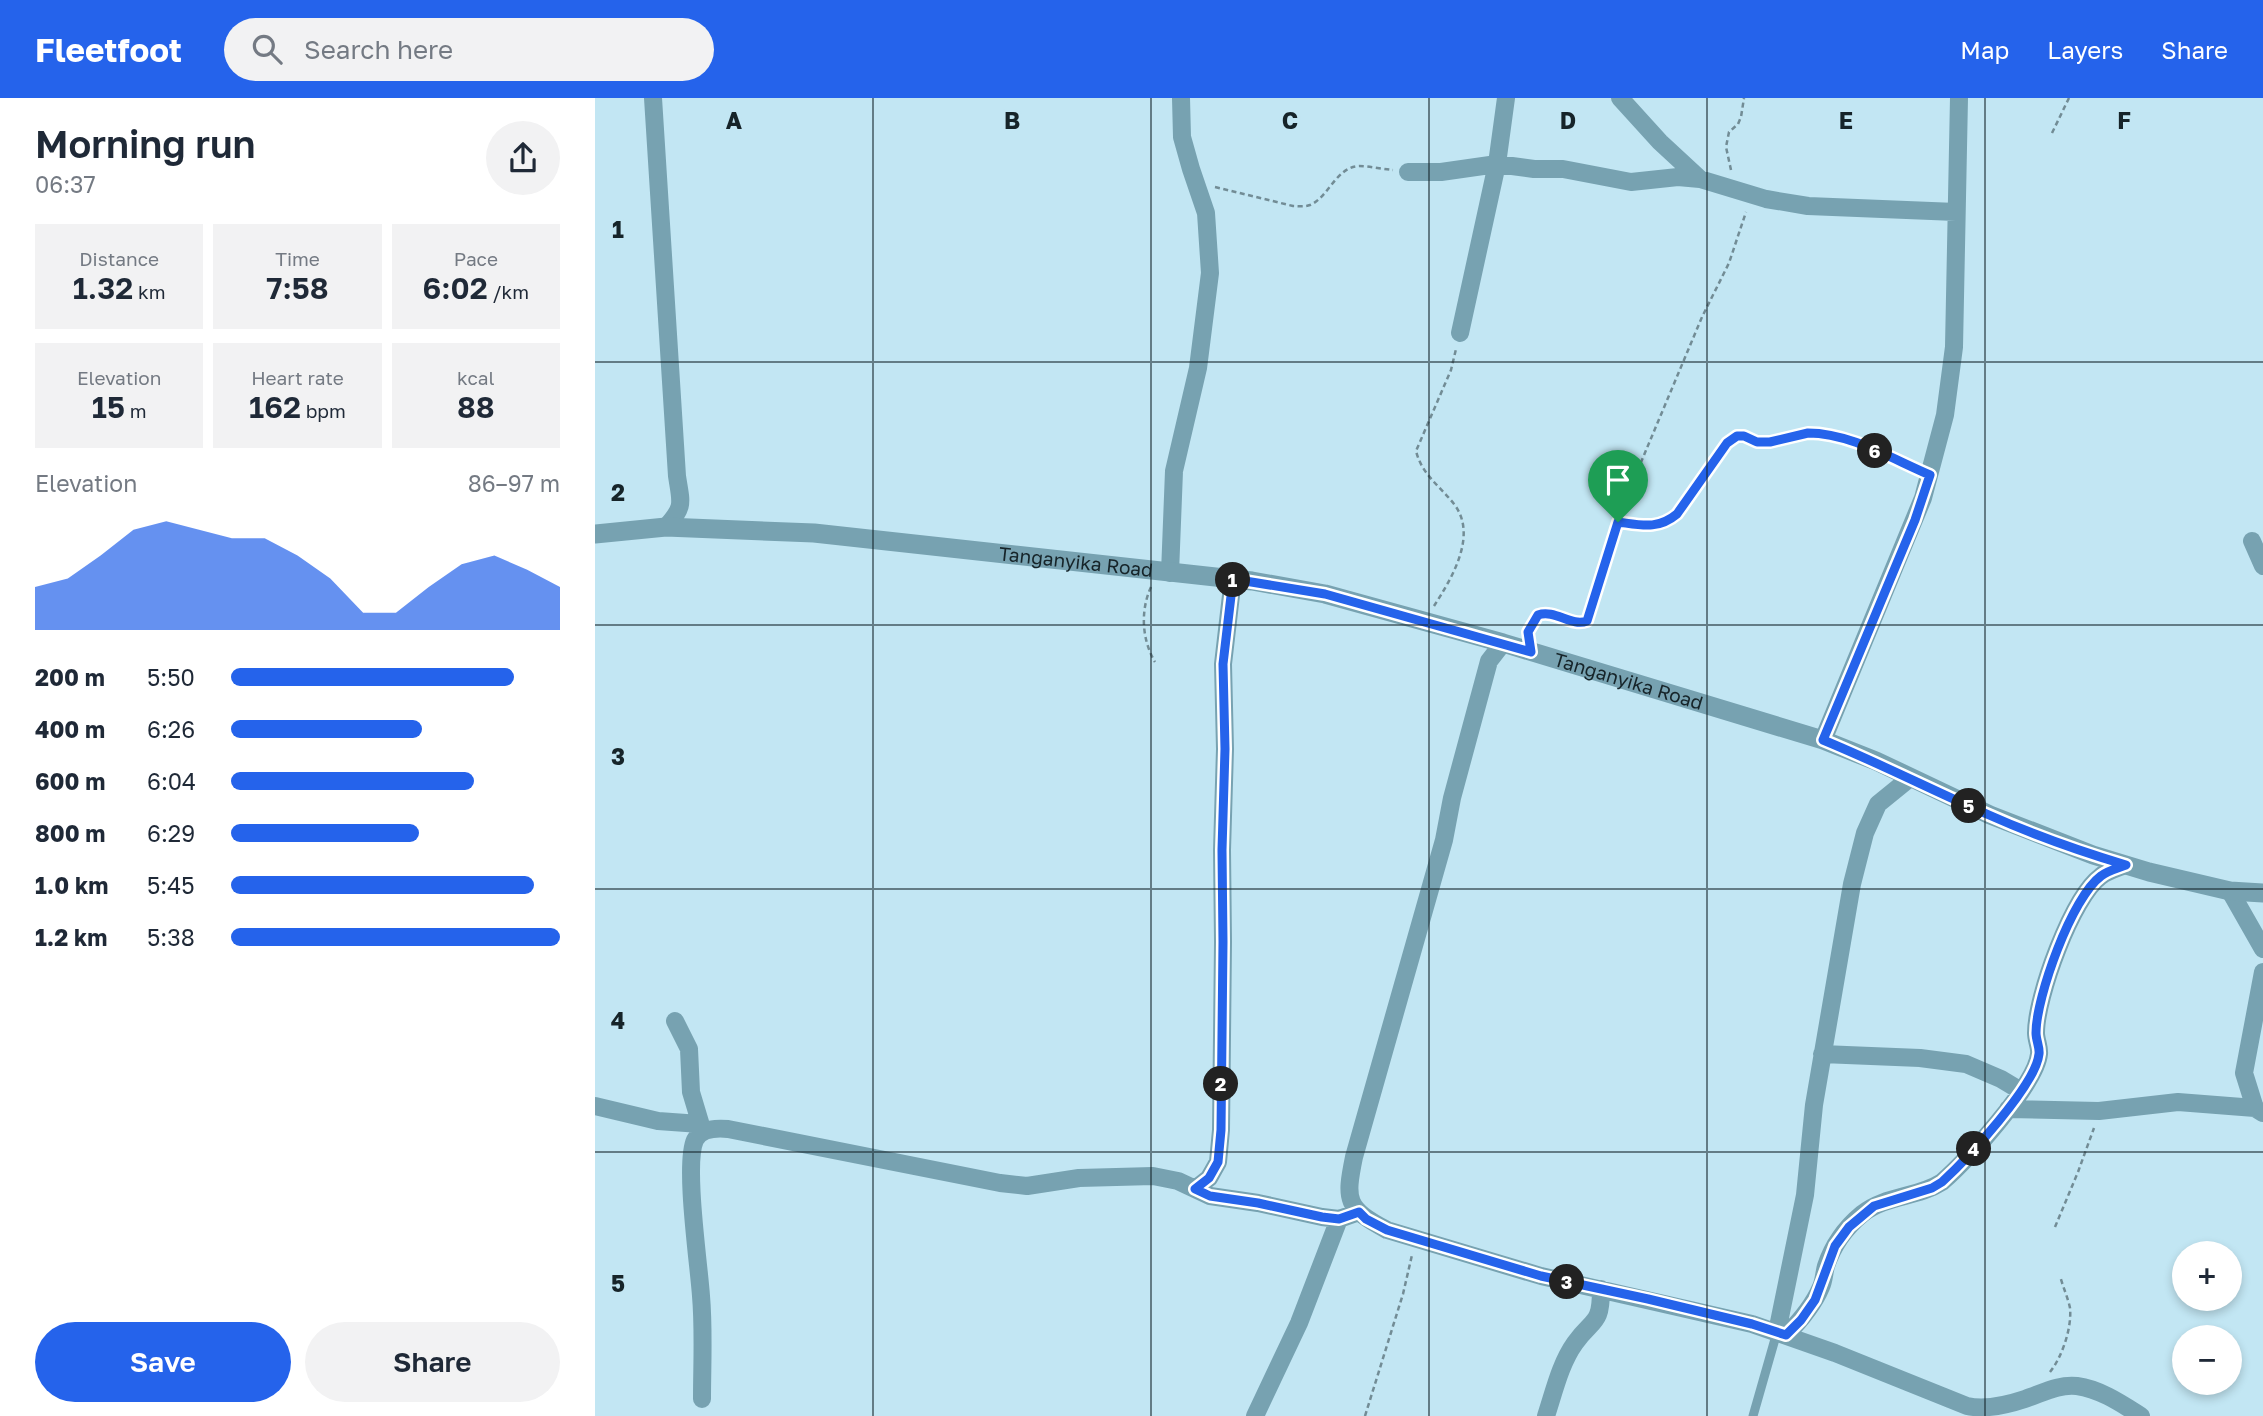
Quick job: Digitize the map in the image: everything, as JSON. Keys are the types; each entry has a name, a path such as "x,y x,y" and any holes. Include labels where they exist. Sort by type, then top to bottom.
{"street":[{"path":"653,98 677,476 681,503 679,513 666,527"},
{"path":"1164,572 1174,471 1198,368 1210,273 1206,213 1182,137 1181,98"},
{"path":"1460,333 1497,164 1506,98"},
{"path":"1620,98 1660,142 1700,179"},
{"path":"1823,740 1915,520 1945,415 1954,347 1959,98"},
{"path":"1408,172 1441,172 1497,164 1534,169 1563,169 1631,182 1678,177 1700,179 1744,193 1808,206 1956,212"},
{"name":"Tanganyika Road","path":"595,534 666,527 814,533 1233,579 1325,594 1425,620 1823,740 1990,816 2047,839 2126,865 2230,891 2263,893"},
{"path":"2252,541 2263,566"},
{"path":"1195,1189 1209,1178 1218,1162 1221,1130 1225,749 1223,664 1233,579"},
{"path":"1503,643 1489,661 1437,864 1354,1157 1348,1187 1351,1203 1366,1219 1387,1230 1541,1276 1714,1315 1782,1334 1966,1411 1989,1408 2060,1387 2079,1387 2098,1392 2141,1416"},
{"path":"1782,1334 1805,1195 1814,1105 1852,884 1865,832 1878,804 1910,778"},
{"path":"1782,1334 1801,1320 1815,1300 1835,1246 1849,1227 1874,1206 1932,1188 1942,1182 2008,1109 2021,1091 2039,1055 2036,1033 2047,975 2058,946 2072,918 2100,876 2126,865"},
{"path":"2230,891 2263,949"},
{"path":"2008,1109 2099,1111 2178,1102 2259,1110 2243,1073 2263,972"},
{"path":"675,1021 688,1049 691,1092 701,1128 692,1151 691,1183 702,1300 702,1399"},
{"path":"1822,1054 1920,1058 1966,1064 2021,1091"},
{"path":"595,1106 658,1121 728,1129 929,1170 1027,1186 1079,1178 1153,1176 1178,1181 1210,1196 1339,1219 1359,1212"},
{"path":"1255,1416 1299,1323 1339,1219"},
{"path":"1546,1416 1561,1371 1576,1342 1598,1318 1601,1289"}],"lane":[{"path":"1753,1416 1782,1334"}],"path":[{"path":"1531,652 1528,632 1538,615 1551,613 1577,623 1587,621 1618,522 1645,450 1702,317 1729,263 1744,193 1726,147 1729,132 1741,117 1744,98"},
{"path":"2052,133 2069,98"},
{"path":"1195,181 1293,206 1311,205 1352,167 1408,172"},
{"path":"1425,620 1446,588 1459,559 1463,526 1455,506 1419,465 1416,452 1451,370 1460,333"},
{"path":"1618,522 1654,527 1667,523 1677,514 1727,443 1737,436 1757,442 1770,442 1808,433 1824,433 1856,443 1930,475"},
{"path":"1155,662 1148,650 1144,625 1146,597 1164,572"},
{"path":"2055,1227 2099,1111"},
{"path":"1365,1416 1403,1294 1416,1238"},
{"path":"2028,1398 2055,1366 2065,1339 2070,1306 2060,1276"}],"route":[{"path":"1808,433 1824,433 1856,443 1930,475 1915,520 1823,740 1876,761 1990,816 2047,839 2126,865 2100,876 2072,918 2058,946 2047,975 2036,1033 2039,1055 2021,1091 1990,1132 1942,1182 1932,1188 1874,1206 1849,1227 1829,1258 1815,1300 1786,1335 1752,1324 1541,1276 1387,1230 1366,1219 1359,1212 1339,1219 1322,1217 1210,1196 1195,1189 1209,1178 1218,1162 1221,1130 1225,749 1223,664 1233,579 1325,594 1531,652 1528,632 1538,615 1551,613 1577,623 1584,624 1587,621 1618,522 1654,527 1667,523 1677,514 1727,443 1737,436 1757,442 1770,442 1808,433"}]}
